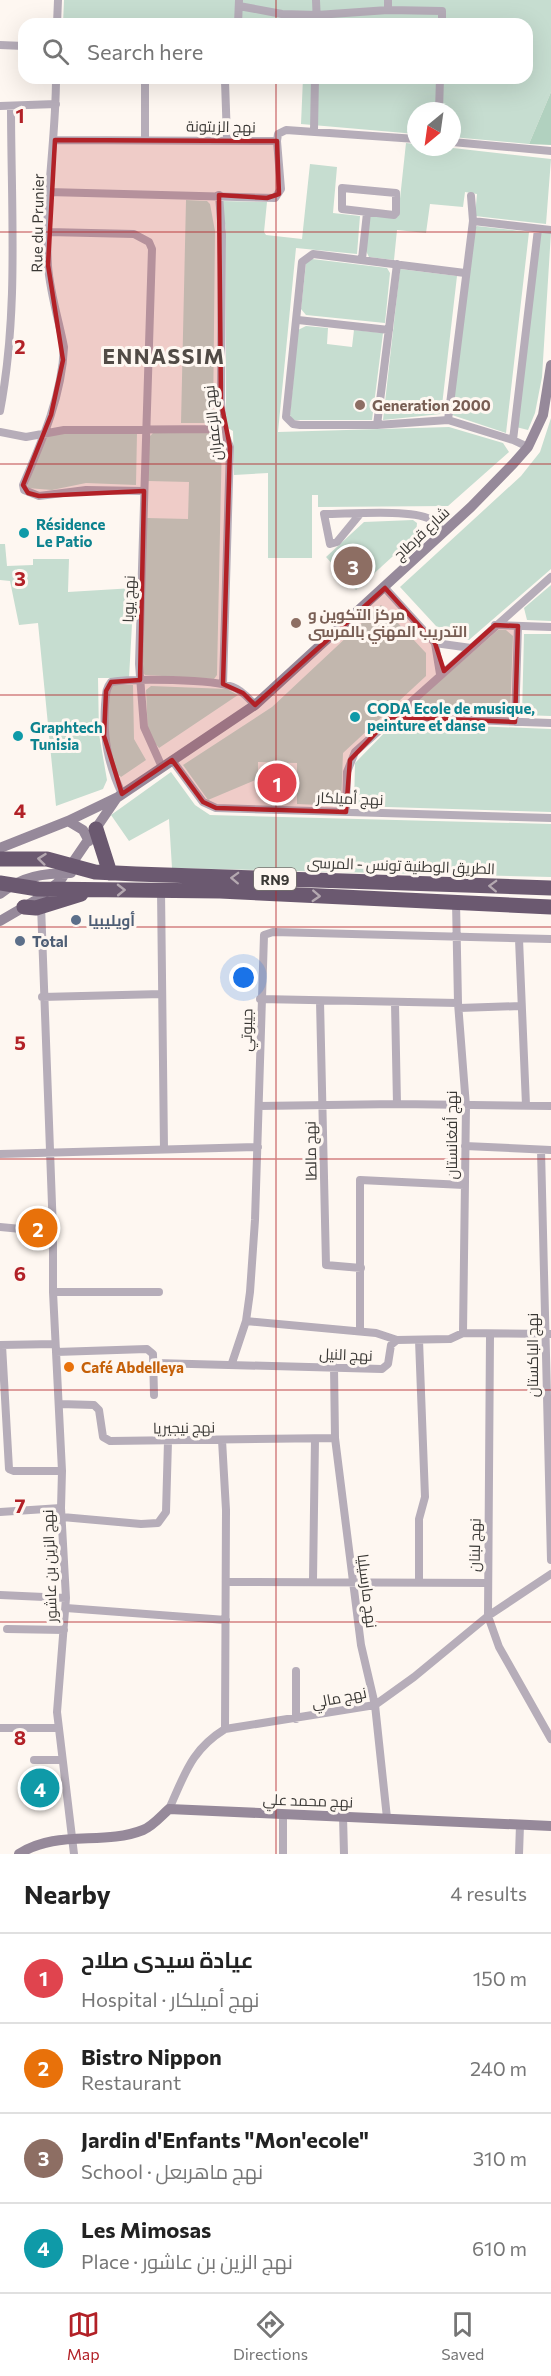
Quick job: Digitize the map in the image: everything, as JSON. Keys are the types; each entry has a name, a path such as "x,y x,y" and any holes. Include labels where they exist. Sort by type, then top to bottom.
{"highway":[{"path":"92,835 103,872"},
{"name":"الطريق الوطنية تونس - المرسى","path":"0,859 37,858 70,868 103,872 551,888"},
{"name":"RN9","path":"4,887 551,907"},
{"path":"24,907 92,891"}],"street":[{"path":"57,18 58,0"},
{"path":"316,0 317,18"},
{"path":"388,0 388,10"},
{"path":"238,18 239,3 305,18"},
{"path":"331,18 388,10 442,11 442,18"},
{"path":"0,45 18,46"},
{"name":"Rue du Prunier","path":"56,84 55,140 48,192 49,278 64,347 61,376 44,435 23,485 27,494 39,496 86,490 144,491"},
{"path":"144,140 145,84"},
{"path":"225,84 227,139"},
{"path":"314,130 315,84"},
{"path":"439,102 440,84"},
{"path":"0,106 56,104"},
{"path":"0,411 11,224 11,106"},
{"name":"نهج الزيتونة","path":"55,140 277,141 281,130 314,130 407,138"},
{"path":"48,192 267,198 279,194 281,184 277,141"},
{"path":"461,143 551,152"},
{"path":"342,188 398,194 395,215 367,213 342,208 342,188"},
{"name":"نهج الزعفران","path":"219,195 222,234 223,429 230,447 223,684"},
{"path":"448,420 473,221 471,196"},
{"path":"362,259 367,213"},
{"path":"473,221 551,230"},
{"path":"0,224 11,224"},
{"path":"513,440 538,229"},
{"name":"نهج يوبا","path":"48,232 134,234 149,242 152,249 139,649 144,727 162,767"},
{"path":"465,273 312,254 303,262 286,408 289,422 300,425 377,425 448,420 513,440 528,447"},
{"path":"377,425 397,264"},
{"path":"298,320 389,330"},
{"name":"شارع قرطاج","path":"120,795 255,705 471,507 528,447 543,415 551,365"},
{"path":"0,432 26,437 64,430 223,429"},
{"path":"360,514 337,542 330,544 324,514 360,514 414,515 430,520 444,532"},
{"path":"346,812 347,772 355,752 391,717 551,577"},
{"path":"385,588 435,643 440,674"},
{"path":"495,625 551,627"},
{"path":"515,722 518,626"},
{"path":"435,643 471,648"},
{"path":"120,795 109,762 104,736 106,691 111,682 141,680 223,684 243,693 255,705"},
{"path":"391,717 551,723"},
{"name":"نهج أميلكار","path":"172,760 202,802 211,807 551,818"},
{"path":"0,848 68,821 120,795"},
{"path":"0,921 52,889 70,868 120,795"},
{"path":"68,821 92,835"},
{"path":"4,887 34,876 70,868"},
{"path":"161,891 165,1149"},
{"name":"نهج أفغانستان","path":"456,902 459,1005 466,1106 464,1333"},
{"name":"نهج الزين بن عاشور","path":"40,905 53,1232 53,1292 60,1404 61,1513 66,1598 57,1696 58,1728 74,1854"},
{"name":"جيبوتي","path":"232,1364 246,1321 250,1292 258,1148 262,939 268,933 551,939"},
{"path":"519,939 526,1105"},
{"path":"42,997 162,994"},
{"path":"260,999 521,1006"},
{"name":"نهج مالطا","path":"320,1000 326,1265 361,1268"},
{"path":"395,1003 397,1104"},
{"path":"259,1106 397,1104 551,1107"},
{"path":"465,1146 546,1150"},
{"path":"0,1154 258,1148"},
{"name":"نهج الباكستان","path":"546,1150 551,1560"},
{"path":"360,1331 361,1178 464,1185"},
{"path":"0,1227 53,1232"},
{"path":"53,1292 159,1292"},
{"path":"246,1321 376,1333 397,1340 450,1339 464,1333 549,1334"},
{"name":"نهج لبنان","path":"490,1335 488,1616 499,1647 551,1739"},
{"name":"نهج النيل","path":"155,1363 382,1369 388,1364 391,1345 397,1340"},
{"path":"418,1582 419,1518 426,1497 419,1340"},
{"path":"62,1471 14,1471 9,1468 1,1345 147,1349 153,1354 155,1363 154,1395"},
{"name":"نهج مارسيليا","path":"334,1367 335,1438 361,1645 375,1705 387,1818"},
{"name":"نهج نيجيريا","path":"60,1404 94,1405 99,1410 104,1437 107,1440 335,1438"},
{"path":"313,1580 315,1439"},
{"path":"222,1440 227,1582 225,1729"},
{"path":"0,1512 61,1513 141,1524 158,1523 166,1512 168,1441"},
{"name":"نهج مالي","path":"169,1809 192,1758 203,1745 225,1729 375,1705 414,1677 488,1616 551,1574"},
{"path":"227,1582 313,1580 487,1583"},
{"path":"0,1595 66,1598"},
{"path":"66,1608 225,1620"},
{"path":"7,1629 64,1630"},
{"path":"296,1671 296,1719"},
{"path":"0,1728 58,1728"},
{"path":"34,1760 62,1760"},
{"path":"19,1854 42,1842 122,1835 144,1830 169,1809"},
{"name":"نهج محمد علي","path":"169,1809 551,1826"},
{"path":"283,1814 283,1854"},
{"path":"343,1816 344,1854"},
{"path":"519,1854 520,1825"}],"highlighted area":[{"path":"55,140 277,141 279,194 267,198 219,195 221,402 230,447 223,684 243,693 255,705 385,588 435,643 444,671 495,625 518,626 515,722 391,717 350,760 346,812 216,808 203,802 172,760 122,794 104,736 106,691 111,682 140,680 144,491 39,496 28,493 23,485 51,415 63,360 48,265"}],"green space":[{"path":"64,0 551,0 551,92 529,144 461,138 461,102 407,102 407,133 301,124 303,84 533,84 533,18 63,18"},
{"path":"551,92 551,145 529,144"},
{"path":"406,143 407,156 461,156 461,149 551,159 546,224 475,216 477,194 465,192 463,207 430,204 426,233 397,230 394,260 369,257 366,251 369,218 373,215 398,217"},
{"path":"310,164 337,167 333,213 360,216 357,254 296,248 278,432 449,427 503,443 509,452 448,506 318,507 318,495 312,495 312,558 268,558 268,473 234,475 233,431 226,427 226,229 221,201 267,202 264,232 266,235 302,239"},
{"path":"186,200 207,201 210,204 215,231 213,423 181,423"},
{"path":"477,226 529,232 506,433 452,415 472,230"},
{"path":"540,230 551,232 542,377 535,413 528,430 516,427"},
{"path":"312,259 387,268 390,273 385,323 306,315 301,309 306,263"},
{"path":"400,269 457,276 441,414 383,420"},
{"path":"306,326 328,328 327,344 352,347 354,330 383,333 372,420 292,420 290,415 298,330"},
{"path":"551,418 551,569 469,640 448,639 400,587 521,476 540,452"},
{"path":"155,431 217,432 222,437 217,675 214,679 145,675 141,671 147,518 188,519 189,482 148,481 149,437"},
{"path":"137,433 136,485 86,483 52,490 27,488 31,471 47,434"},
{"path":"413,520 417,523 416,535 356,590 326,557 364,522"},
{"path":"0,544 5,544 7,566 33,565 33,559 69,559 68,592 134,588 129,678 98,678 99,734 107,780 103,789 56,806 38,623 19,625 10,581 0,580"},
{"path":"551,585 551,621 527,620 524,608"},
{"path":"381,605 426,653 426,676 343,753 341,806 297,804 297,763 258,762 258,779 208,800 183,765 272,707"},
{"path":"498,630 506,630 513,636 510,715 412,711 410,707"},
{"path":"524,634 551,634 551,716 522,715"},
{"path":"107,684 133,685 134,739 146,760 121,777 110,760 106,734"},
{"path":"151,686 227,689 238,695 159,748 148,735 146,690"},
{"path":"394,723 551,729 551,812 354,806 355,763"},
{"path":"171,772 195,805 210,815 551,824 551,877 172,868 169,819 129,841 111,815"}],"place":[{"name":"Generation 2000","path":"360,405"},
{"name":"Résidence Le Patio","path":"24,533"},
{"name":"Jardin d'Enfants \"Mon'ecole\"","path":"353,566"},
{"name":"مركز التكوين و التدريب المهني بالمرسى","path":"296,623"},
{"name":"CODA Ecole de musique, peinture et danse","path":"355,717"},
{"name":"Graphtech Tunisia","path":"18,736"},
{"name":"عيادة سيدى صلاح","path":"277,783"},
{"name":"أويليبيا","path":"76,920"},
{"name":"Total","path":"20,941"},
{"name":"Bistro Nippon","path":"38,1228"},
{"name":"Café Abdelleya","path":"69,1367"},
{"name":"Les Mimosas","path":"40,1788"}],"district":[{"name":"ENNASSIM","path":"164,355"}]}
